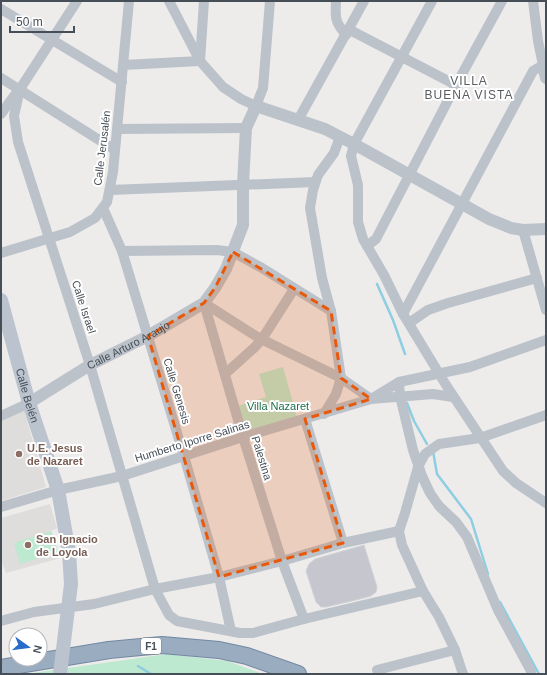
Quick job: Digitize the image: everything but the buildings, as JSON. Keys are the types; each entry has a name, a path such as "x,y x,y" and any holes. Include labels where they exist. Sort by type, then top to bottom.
{"highway":[{"name":"F1","path":"1,668 109,650 162,645 219,650 247,656 298,674"}],"main road":[{"name":"Calle Belén","path":"2,306 29,403 58,490 69,552 71,584 60,674"}],"street":[{"name":"Calle Israel","path":"77,1 20,89 14,116 18,142 90,365 155,589 169,615 177,621 231,631 253,633 304,619 423,591"},
{"name":"Calle Jerusalén","path":"1,253 70,232 95,218 107,202 115,150 129,1"},
{"path":"170,1 200,61 223,87 241,99 256,106 325,129 489,220 511,228 523,230 546,229"},
{"path":"200,61 204,1"},
{"path":"117,130 246,128 263,88 270,1"},
{"path":"336,1 335,13 337,25 347,32 402,57 456,86"},
{"path":"298,120 364,1"},
{"path":"432,1 354,144 351,156 358,186 358,222 363,239 384,275 406,319 453,397 480,438 503,471 516,483 546,502"},
{"path":"367,246 376,239 502,1"},
{"path":"533,1 538,41 546,78"},
{"path":"1,9 122,82"},
{"path":"123,64 200,61"},
{"path":"406,319 462,204 533,71 544,65"},
{"path":"1,78 115,150"},
{"path":"1,114 20,89"},
{"name":"Calle Arturo Araujo","path":"1,416 29,403 90,365 148,336 204,303 216,288 233,252 243,225 243,184 246,128"},
{"path":"324,414 336,394 341,378 332,311 322,278 310,208 312,190 315,182 318,175 334,153 340,137"},
{"path":"110,190 315,182"},
{"name":"Calle Genesis","path":"103,208 122,251 148,336 219,577 231,631"},
{"path":"523,230 546,310"},
{"path":"122,251 217,250 233,252 332,311"},
{"path":"406,319 448,302 537,278"},
{"path":"225,374 262,339 294,289"},
{"path":"204,303 262,339 341,378 371,400 433,394 453,397"},
{"name":"Palestina","path":"204,303 243,437 282,561 304,619"},
{"name":"Humberto Iporre Salinas","path":"1,507 58,490 122,476 243,437 371,400 399,382 470,367 546,340"},
{"path":"399,382 400,396 413,450 418,466 430,493 439,506 456,522 467,537 498,610 531,671"},
{"path":"463,674 455,650 439,617 423,591 402,545 399,530 418,466 426,454 439,444 480,438 546,415"},
{"path":"305,419 343,543"},
{"path":"2,621 34,612 94,604 155,589 219,577 282,561 343,543 399,530"},
{"path":"377,670 455,650"}],"highlighted area":[{"path":"233,252 331,311 341,378 371,399 305,419 343,543 219,577 148,336 204,303 215,288"}],"shaded area":[{"name":"U.E. Jesus de Nazaret","path":"24,410 46,487 1,501 1,422"},
{"name":"San Ignacio de Loyola","path":"50,504 57,528 51,531 60,558 6,573 1,560 1,518"}],"green space":[{"name":"Villa Nazaret","path":"283,367 297,417 246,432 238,406 266,397 259,374"},
{"path":"51,531 58,552 20,564 14,543"},
{"path":"167,654 227,661 263,674 26,674"}],"waterway":[{"path":"377,284 393,320 405,354"},
{"path":"407,403 414,421 427,444"},
{"path":"433,451 437,474 471,519 488,574"},
{"path":"500,602 539,674"},
{"path":"138,666 151,674"}],"place":[{"name":"U.E. Jesus de Nazaret","path":"19,454"},
{"name":"San Ignacio de Loyola","path":"28,545"}],"district":[{"name":"VILLA BUENA VISTA","path":"469,88"}]}
